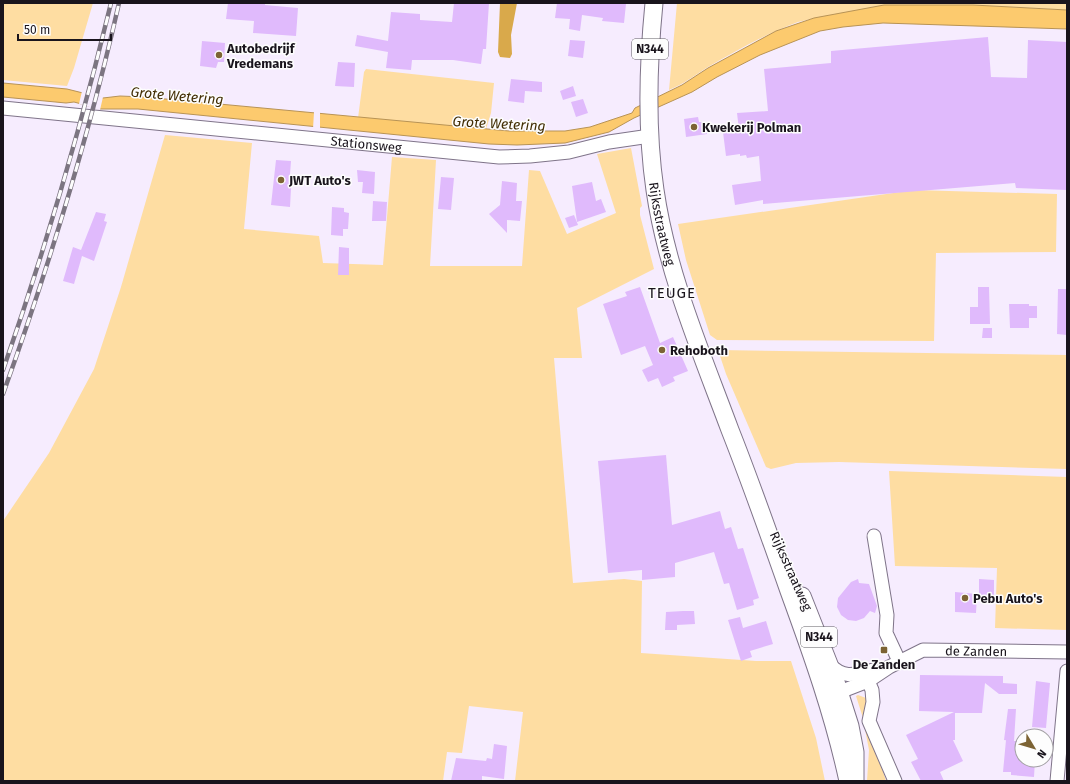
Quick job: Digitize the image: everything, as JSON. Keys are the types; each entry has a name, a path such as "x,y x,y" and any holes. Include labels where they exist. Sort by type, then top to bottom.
{"main road":[{"name":"Rijksstraatweg","path":"654,3 649,119 655,189 664,238 699,349 831,689 850,726 855,752 855,781"},
{"name":"Rijksstraatweg","path":"758,501 776,537 814,623 829,664 836,729 848,781"}],"street":[{"name":"Stationsweg","path":"3,108 498,157 530,156 568,152 609,142 650,136"},
{"path":"874,536 887,614 886,633 894,664"},
{"name":"de Zanden","path":"831,689 926,650 1067,652"},
{"name":"de Zanden","path":"829,664 841,674 864,676"},
{"path":"1057,781 1067,671"},
{"path":"864,676 872,690 873,702 869,721 895,781"}],"shaded area":[{"path":"3,3 93,3 74,68 67,86 3,80"},
{"path":"500,3 517,3 511,35 512,54 510,58 500,57 498,52"},
{"path":"677,3 1067,3 1067,10 931,6 897,7 830,15 798,22 775,31 669,90"},
{"path":"884,5 973,5 1067,10 1067,29 883,23 820,31 760,55 717,77 692,92 634,118 609,132 565,143 517,145 489,144 138,109 100,109 74,102 66,103 3,97 3,83 67,89 103,98 120,96 144,97 509,131 565,131 590,127 632,113 635,108 682,85 708,68 776,31 814,18"},
{"path":"366,69 494,83 491,113 486,129 358,118 364,72"},
{"path":"165,135 252,143 244,229 319,236 323,263 383,265 392,157 436,160 430,266 522,266 529,170 540,171 567,234 616,213 597,154 631,148 642,206 640,208 640,215 654,269 577,308 582,358 554,358 573,583 624,579 642,581 641,653 756,661 791,661 816,738 825,781 515,781 523,712 469,706 462,753 447,752 443,781 3,781 3,521 49,453 94,369 121,287"},
{"path":"914,190 1057,194 1056,252 936,253 934,341 717,340 710,335 686,260 678,224"},
{"path":"718,350 1067,355 1067,469 839,462 796,463 771,469 766,467 726,374"},
{"path":"889,471 1067,477 1067,630 995,628 997,568 895,566"},
{"path":"858,695 866,698 867,705 863,718 856,696"},
{"path":"869,727 886,781 867,781 869,750 865,729"}],"pier":[{"path":"82,91 103,97 100,110 79,104"},
{"path":"314,112 320,112 320,130 313,129"}],"building":[{"path":"228,3 265,3 265,5 298,8 296,36 253,33 254,21 226,19"},
{"path":"454,3 489,3 486,49 483,49 481,64 453,60 412,60 411,70 386,68 388,52 355,46 357,35 388,41 391,12 420,14 420,20 452,22"},
{"path":"557,3 626,4 624,23 602,21 603,18 582,15 580,31 569,29 570,19 555,18"},
{"path":"988,37 991,77 1027,78 1028,40 1067,42 1067,190 1016,188 1015,183 763,204 763,200 735,205 732,185 761,181 759,156 747,158 746,155 740,156 740,154 726,156 723,132 739,130 737,113 768,111 764,69 831,63 831,51"},
{"path":"570,40 585,41 583,58 568,56"},
{"path":"202,41 225,43 224,62 218,62 216,68 200,66"},
{"path":"338,62 355,63 354,87 335,86"},
{"path":"511,79 542,82 542,92 525,91 524,103 508,101"},
{"path":"573,86 576,96 563,100 560,91"},
{"path":"583,99 588,113 576,117 571,102"},
{"path":"698,117 699,122 705,122 707,134 686,137 684,119"},
{"path":"276,160 291,161 289,188 291,188 290,207 271,205"},
{"path":"357,170 375,172 374,194 362,193 363,182 358,182"},
{"path":"441,177 454,178 451,210 438,209"},
{"path":"502,181 517,183 516,201 522,201 520,221 507,220 507,233 489,214 500,205"},
{"path":"592,182 596,201 601,199 606,212 577,222 572,186"},
{"path":"373,201 387,202 386,221 372,221"},
{"path":"332,207 344,208 344,212 349,213 348,229 343,229 343,236 331,235"},
{"path":"96,212 106,214 104,221 107,222 94,261 82,256 74,284 63,281 73,247 81,250"},
{"path":"574,215 578,225 569,228 565,218"},
{"path":"339,247 349,248 349,275 338,275"},
{"path":"640,287 660,343 673,337 688,371 673,377 675,381 662,387 658,378 648,382 642,370 653,365 645,346 621,355 603,304 627,296 625,292"},
{"path":"978,287 989,287 990,324 970,324 970,307 978,307"},
{"path":"1058,289 1067,289 1067,335 1057,334"},
{"path":"1009,304 1029,304 1029,306 1037,306 1037,318 1029,318 1029,328 1010,328"},
{"path":"983,328 992,328 992,338 982,338"},
{"path":"666,455 672,525 720,511 725,529 731,527 738,549 743,548 759,598 753,600 754,605 737,610 729,583 724,584 714,552 675,563 675,577 642,580 642,570 608,573 598,461"},
{"path":"858,579 859,583 869,584 877,606 875,613 870,611 864,618 856,621 848,620 841,615 837,607 838,598 851,582"},
{"path":"979,579 994,580 994,597 979,597"},
{"path":"955,592 977,594 976,613 955,612"},
{"path":"694,611 695,624 677,625 677,630 665,630 666,612"},
{"path":"740,617 743,628 766,621 773,644 750,651 752,657 741,661 728,620"},
{"path":"920,675 1003,676 1003,683 1017,684 1017,694 999,694 985,683 982,713 955,713 955,740 953,740 963,761 940,772 944,781 921,781 911,762 918,759 906,735 954,712 919,711"},
{"path":"1036,681 1050,683 1046,728 1032,727"},
{"path":"1008,709 1016,709 1014,728 1014,768 1035,768 1034,777 1011,775 1011,772 1003,772 1006,740 1004,740"},
{"path":"494,744 507,746 504,779 482,776 482,781 451,781 456,758 486,761 487,758 492,759"}],"railway":[{"path":"3,370 62,188 111,3"},
{"path":"3,394 36,298 67,200 95,102 119,3"}],"place":[{"name":"Autobedrijf Vredemans","path":"219,55"},
{"name":"Kwekerij Polman","path":"694,127"},
{"name":"JWT Auto's","path":"281,180"},
{"name":"Rehoboth","path":"662,350"},
{"name":"Pebu Auto's","path":"965,598"},
{"name":"De Zanden","path":"884,650"}],"district":[{"name":"TEUGE","path":"672,293"}],"water label":[{"name":"Grote Wetering","path":"177,96"},
{"name":"Grote Wetering","path":"499,124"}]}
